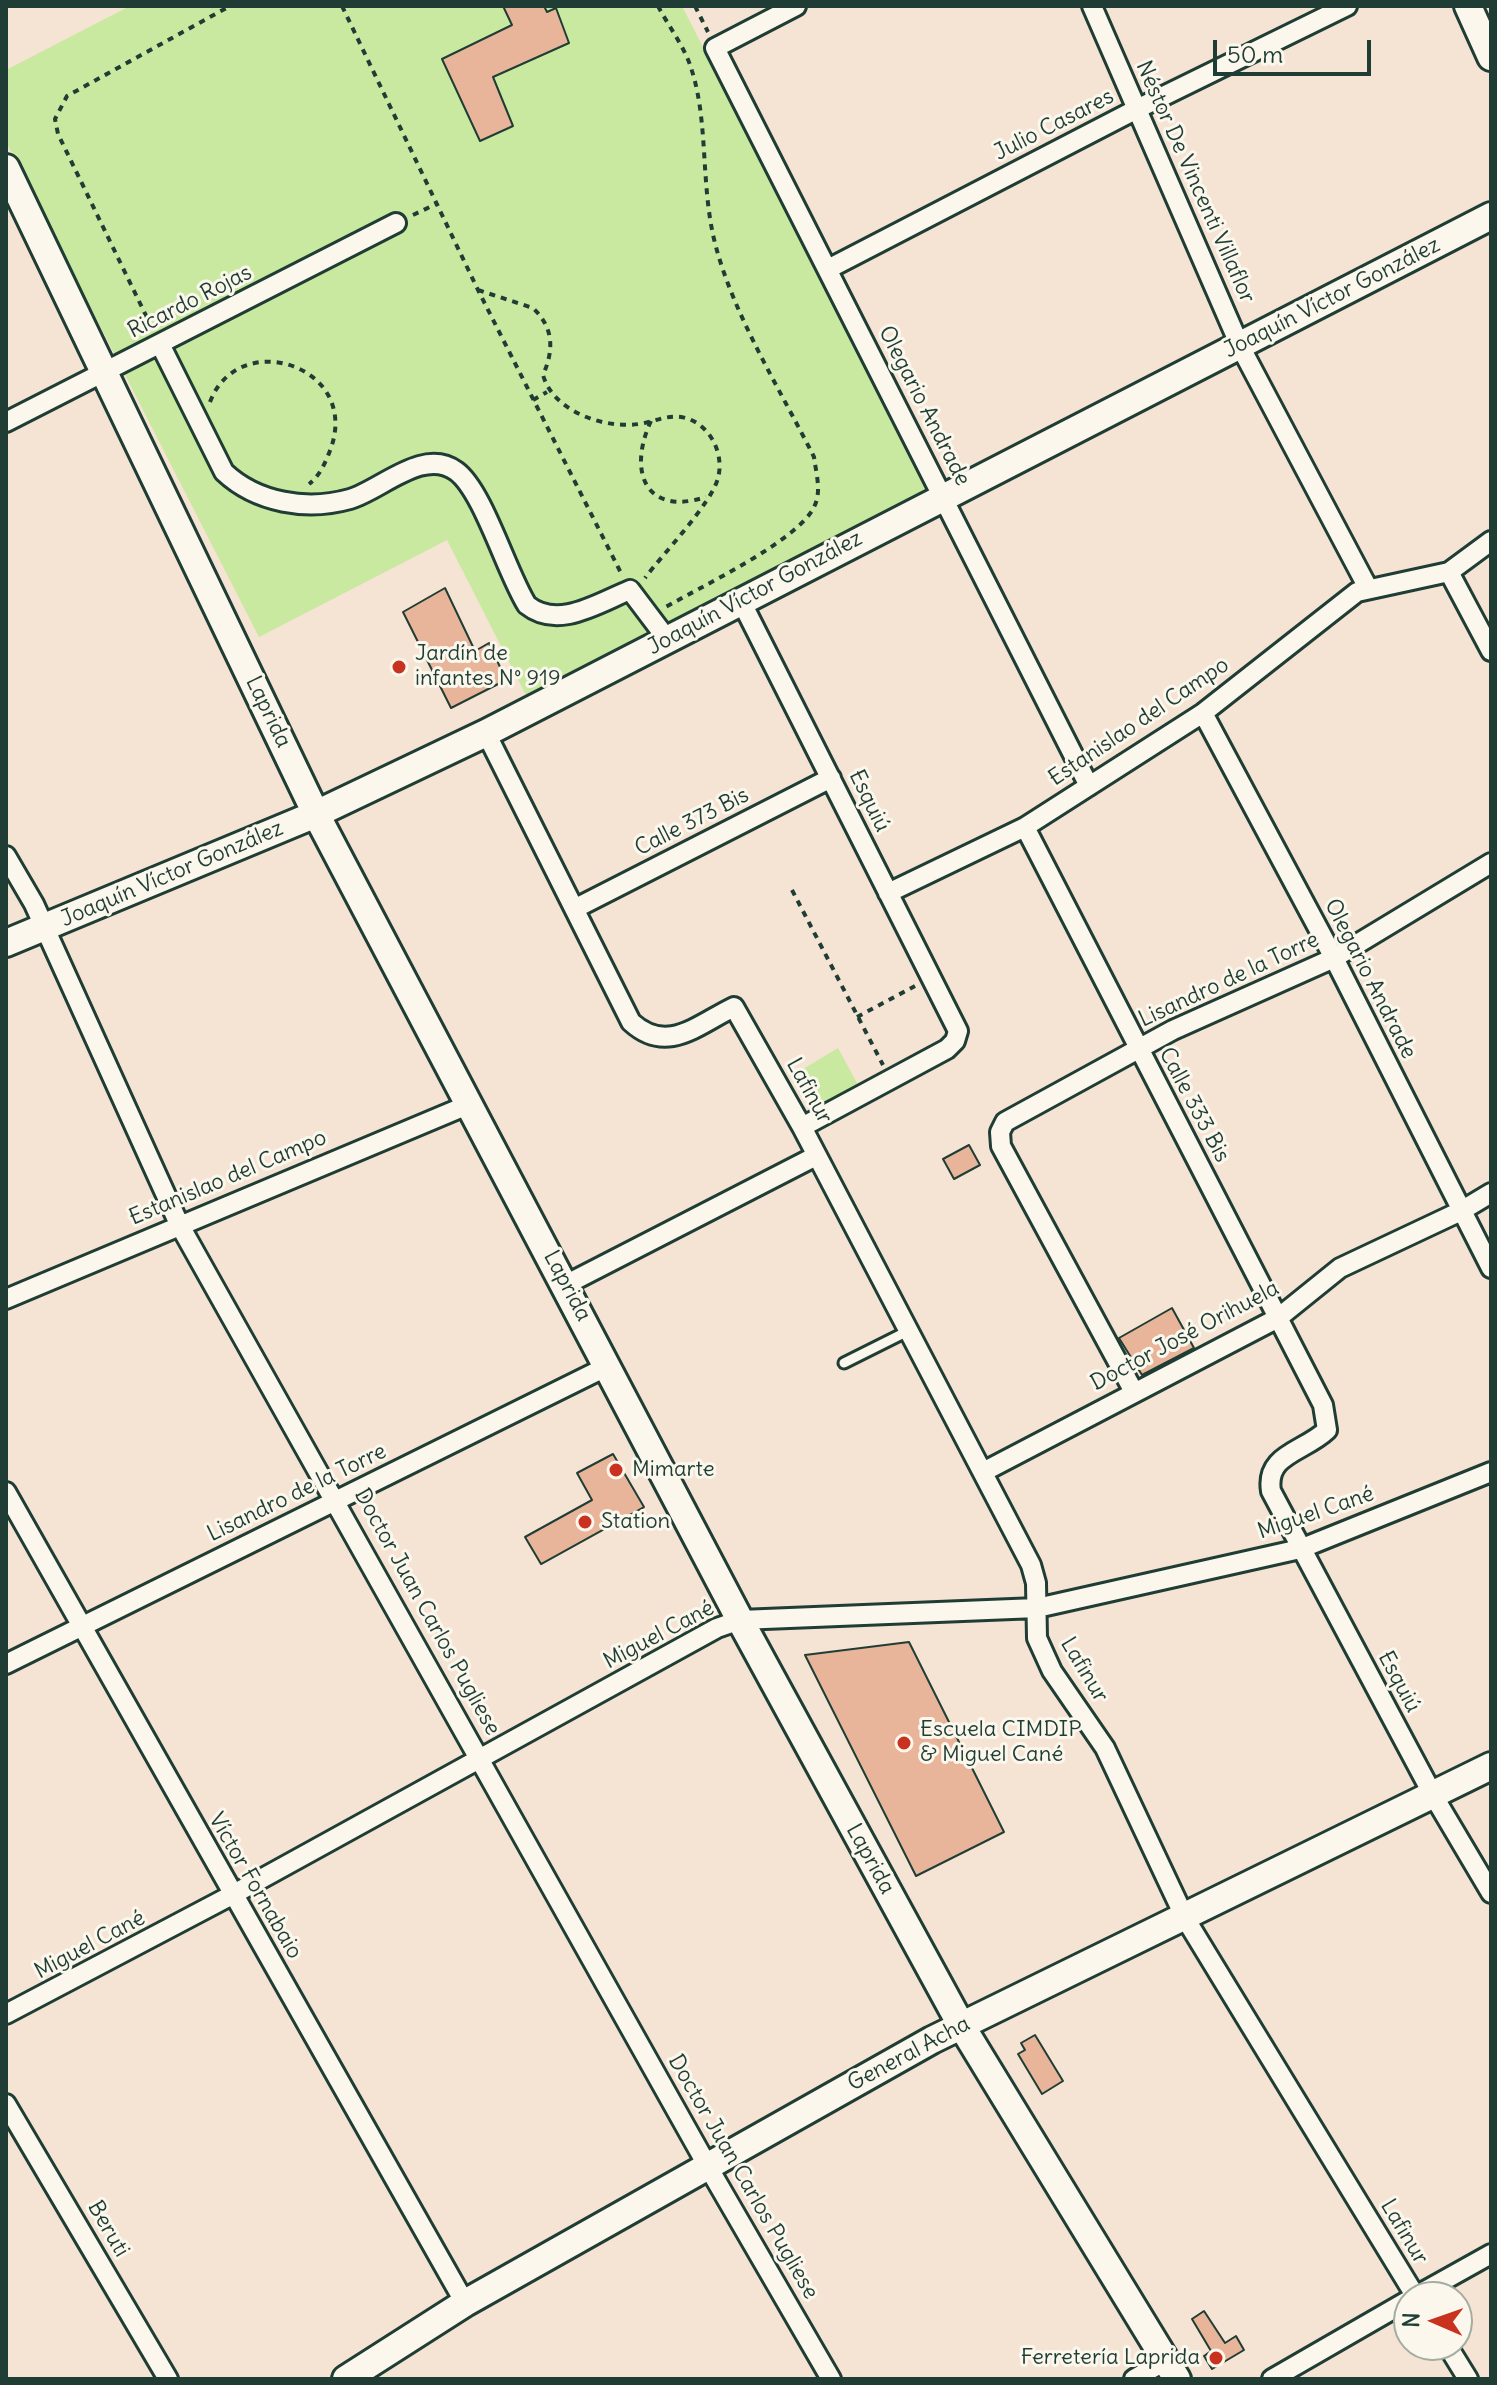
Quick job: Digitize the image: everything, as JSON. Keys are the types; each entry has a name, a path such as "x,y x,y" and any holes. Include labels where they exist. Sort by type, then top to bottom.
{"street":[{"path":"715,48 796,6"},
{"name":"Néstor De Vincenti Villaflor","path":"1092,6 1240,346 1368,588"},
{"name":"Julio Casares","path":"828,269 1137,109 1347,6"},
{"path":"1468,6 1491,57"},
{"name":"Olegario Andrade","path":"715,48 1089,786"},
{"name":"Laprida","path":"6,168 316,814 567,1284 740,1620 961,2025 1171,2370"},
{"name":"Joaquín Víctor González","path":"6,943 316,814 486,733 943,495 1491,216"},
{"name":"Ricardo Rojas","path":"6,422 396,223"},
{"path":"160,344 224,472 237,484 274,499 302,505 327,504 352,498 426,464 446,465 468,483 519,593 537,614 566,616 630,590 652,615 667,639"},
{"name":"Estanislao del Campo","path":"888,893 1025,827 1203,713 1346,600 1368,588 1449,572 1491,541"},
{"path":"1449,572 1491,651"},
{"name":"Esquiú","path":"741,601 955,1021 958,1031 955,1041 947,1049 890,1080"},
{"name":"Olegario Andrade","path":"1203,713 1334,958 1491,1268"},
{"path":"486,733 576,908"},
{"name":"Calle 373 Bis","path":"576,908 831,778"},
{"name":"Calle 333 Bis","path":"1025,827 1323,1405 1327,1430 1316,1440 1273,1465 1269,1473 1271,1491"},
{"name":"Doctor Juan Carlos Pugliese","path":"6,856 44,928 179,1224 337,1500 707,2165 831,2379"},
{"name":"Lisandro de la Torre","path":"1134,1392 1001,1146 1000,1132 1005,1122 1137,1049 1334,958 1491,863"},
{"name":"Lafinur","path":"576,908 631,1022 645,1036 662,1040 674,1037 736,1005 1031,1565 1036,1583 1037,1638 1052,1671 1105,1748 1185,1918 1405,2281"},
{"path":"802,1127 890,1080"},
{"name":"Estanislao del Campo","path":"6,1299 470,1104"},
{"path":"567,1284 816,1156"},
{"name":"Doctor José Orihuela","path":"983,1472 1278,1318 1340,1268 1461,1211 1491,1193"},
{"name":"Lisandro de la Torre","path":"6,1664 608,1366"},
{"name":"Miguel Cané","path":"6,2014 232,1895 717,1628 740,1620 1037,1608 1300,1549 1491,1472"},
{"name":"Esquiú","path":"1271,1491 1433,1795 1491,1893"},
{"name":"Víctor Fornabaio","path":"6,1492 465,2303"},
{"name":"General Acha","path":"346,2379 465,2303 961,2025 1491,1766"},
{"name":"Beruti","path":"6,2104 168,2379"},
{"path":"1443,2281 1491,2254"},
{"path":"1272,2379 1393,2309"},
{"path":"1457,2361 1468,2379"},
{"path":"1134,2379 1171,2370"}],"lane":[{"path":"844,1363 908,1331"}],"path":[{"path":"160,344 58,134 55,119 67,96 230,6"},
{"path":"342,6 478,290 630,590 644,579 718,479 719,455 711,436 699,424 684,417 665,416 618,425 595,420 564,406 547,392 543,375 550,359 552,340 546,323 533,308 478,290"},
{"path":"652,615 795,531 816,504 818,486 814,457 730,287 717,252 706,208 698,100 692,69 658,6"},
{"path":"695,6 715,48"},
{"path":"396,223 436,204"},
{"path":"202,426 218,384 239,369 281,362 313,375 333,403 336,419 333,441 315,479 299,490 274,499"},
{"path":"533,400 547,392"},
{"path":"651,421 639,456 646,484 655,496 687,503 708,496"},
{"path":"792,890 890,1080"},
{"path":"857,1017 931,977"}],"green space":[{"path":"130,6 682,6 931,493 529,701 447,540 259,637 6,142 6,70"},
{"path":"838,1048 858,1085 820,1105 805,1099 793,1075"}],"building":[{"path":"503,6 544,6 547,12 556,8 569,43 493,77 513,126 480,141 442,59 512,25"},
{"name":"Jardín de infantes N° 919","path":"445,588 475,651 489,643 506,680 451,708 403,612"},
{"path":"969,1145 980,1165 954,1179 943,1159"},
{"path":"1172,1308 1194,1348 1142,1375 1119,1338"},
{"name":"Station","path":"613,1454 644,1507 541,1564 525,1537 592,1500 577,1473"},
{"name":"Escuela CIMDIP & Miguel Cané","path":"909,1642 1004,1832 916,1876 805,1655"},
{"path":"1035,2035 1063,2081 1042,2094 1018,2054 1025,2050 1021,2043"},
{"path":"1204,2311 1225,2343 1236,2336 1244,2350 1212,2369 1204,2356 1211,2351 1192,2319"}],"place":[{"name":"Jardín de infantes N° 919","path":"399,667"},
{"name":"Mimarte","path":"616,1470"},
{"name":"Station","path":"585,1522"},
{"name":"Escuela CIMDIP & Miguel Cané","path":"904,1743"},
{"name":"Ferretería Laprida","path":"1216,2358"}]}
